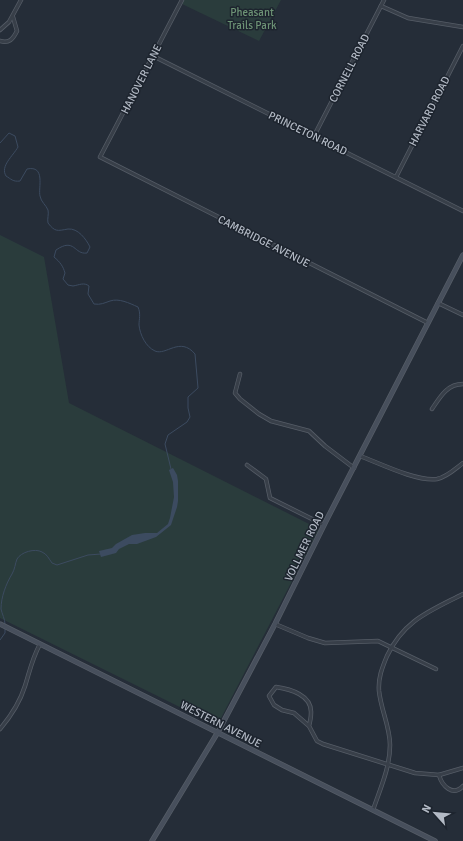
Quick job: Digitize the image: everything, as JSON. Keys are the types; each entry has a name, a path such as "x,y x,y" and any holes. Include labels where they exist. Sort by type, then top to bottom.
{"main road":[{"name":"VOLLMER ROAD","path":"152,841 218,732 275,624 324,525 463,255"},
{"name":"WESTERN AVENUE","path":"1,625 435,841"}],"street":[{"path":"0,30 13,17 21,0"},
{"name":"HANOVER LANE","path":"100,157 182,0"},
{"name":"CORNELL ROAD","path":"314,136 384,0"},
{"path":"381,6 408,18 463,27"},
{"path":"0,41 10,41 14,37 17,31 13,17"},
{"name":"HARVARD ROAD","path":"396,177 463,46"},
{"name":"PRINCETON ROAD","path":"153,56 463,211"},
{"name":"CAMBRIDGE AVENUE","path":"100,157 428,324"},
{"path":"438,303 463,315"},
{"path":"240,374 235,392 240,399 259,414 271,421 309,431 325,446 354,468"},
{"path":"432,409 443,393 453,385 463,384"},
{"path":"360,456 415,476 428,479 437,479 445,476 463,463"},
{"path":"247,465 266,479 270,498 324,525"},
{"path":"373,810 388,765 390,745 380,694 379,681 382,668 391,647 405,628 419,617 463,594"},
{"path":"275,624 308,638 325,643 378,641 436,669"},
{"path":"0,729 13,712 22,694 33,657 40,644"},
{"path":"309,726 311,712 308,702 304,697 290,689 276,687 269,696 274,705 282,710 294,713 309,726 318,741 323,744 415,773 439,775 463,768"},
{"path":"439,775 443,785 447,788 455,790 463,786"}],"green space":[{"name":"Pheasant Trails Park","path":"184,0 281,0 259,41 182,4"},
{"path":"0,235 44,257 69,403 319,529 221,718 218,721 212,723 0,618"}],"water":[{"path":"173,468 177,475 178,481 178,501 171,525 156,537 137,544 129,544 119,549 116,553 101,557 99,551 112,548 132,535 157,533 168,524 174,497 173,482 169,470"}],"waterway":[{"path":"0,143 9,133 15,136 18,147 6,165 6,176 14,181 20,181 27,169 37,170 40,178 42,202 48,210 48,223 56,230 75,230 84,238 90,247 87,253 79,252 74,247 67,245 56,250 54,257 60,262 65,273 63,279 68,285 73,286 83,284 89,286 88,294 94,304 117,300 124,301 138,307 140,314 139,325 142,337 146,344 155,351 164,351 179,346 189,349 195,354 198,388 188,397 190,417 187,422 168,435 165,444 171,469"},
{"path":"5,624 1,609 3,595 17,559 22,554 36,550 44,553 52,563 57,565 88,555 101,554"},
{"path":"0,640 5,633 5,628"}]}
